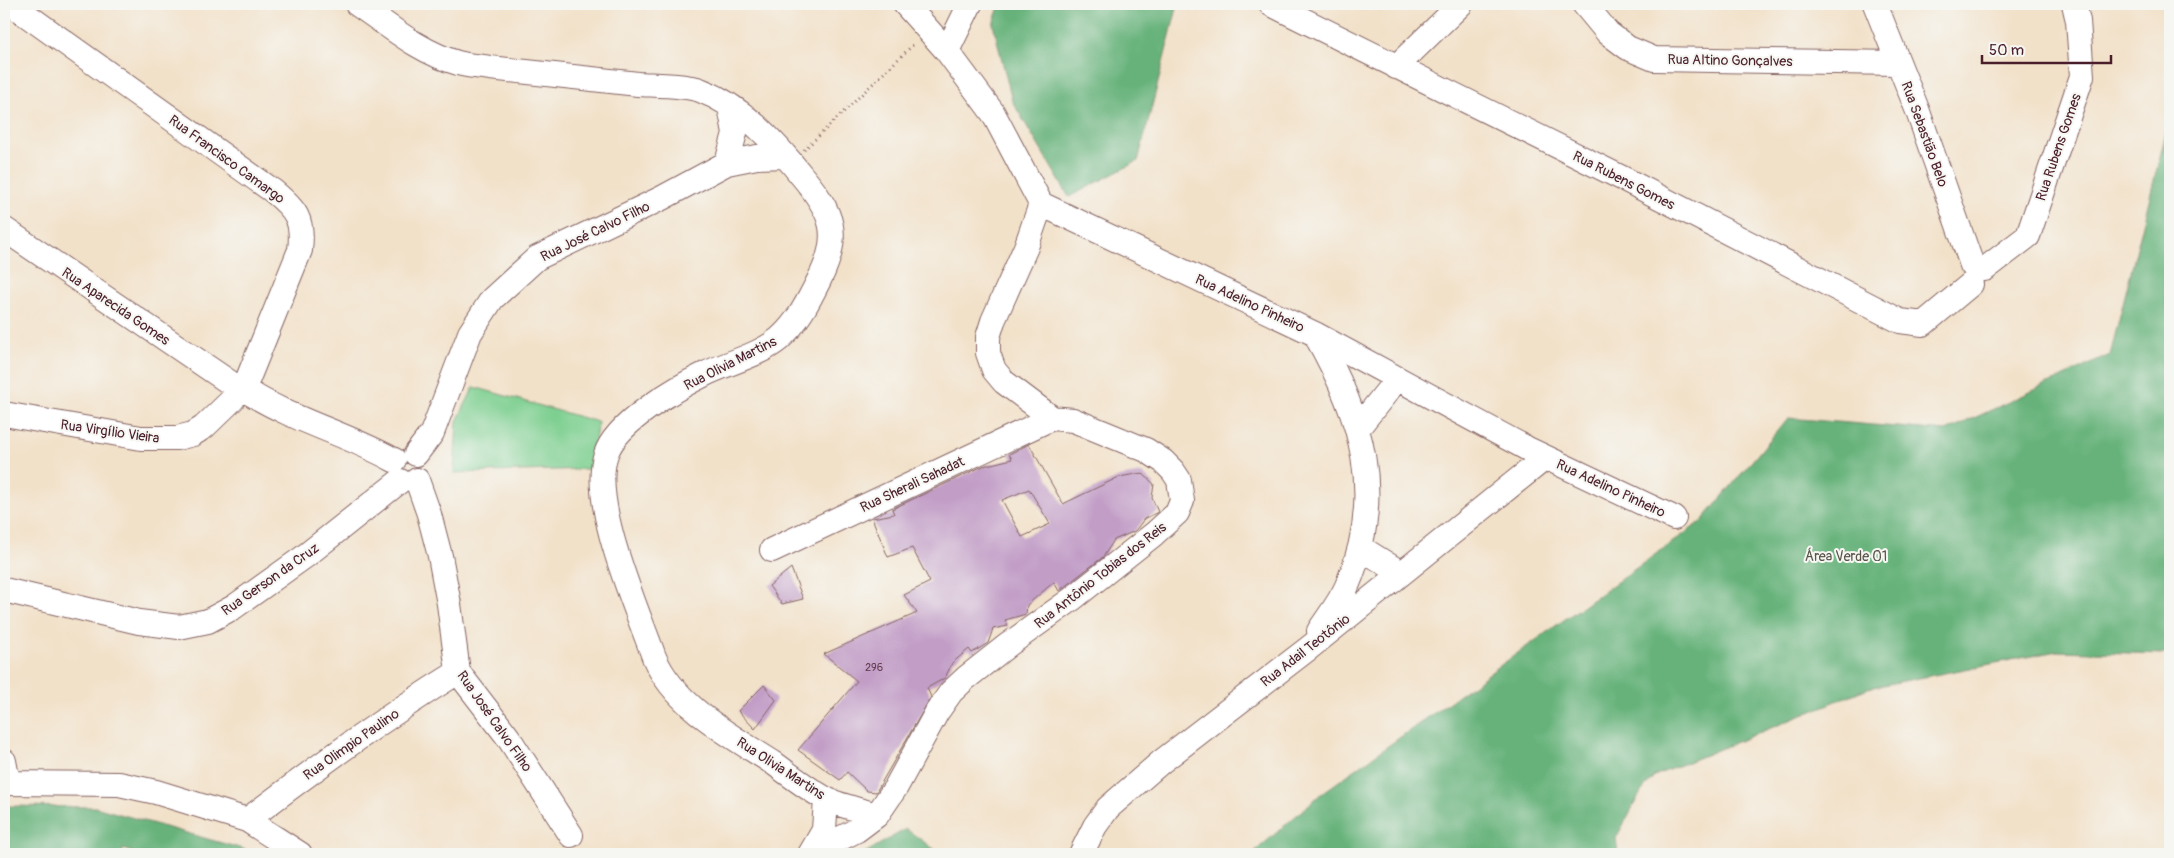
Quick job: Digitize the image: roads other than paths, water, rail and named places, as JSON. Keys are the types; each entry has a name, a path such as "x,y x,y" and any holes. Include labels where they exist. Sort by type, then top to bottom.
{"street":[{"name":"Rua Francisco Camargo","path":"11,4 273,190 298,217 302,233 300,250 240,389"},
{"name":"Rua Olivia Martins","path":"357,4 410,40 458,63 699,90 730,107 762,131 788,159 819,198 830,218 833,239 828,262 801,315 778,340 704,374 660,400 625,426 614,437 605,455 603,485 606,514 613,543 661,674 674,690 697,710 826,799 876,815"},
{"path":"904,4 947,51 993,113 1041,204"},
{"path":"947,51 970,4"},
{"name":"Rua Rubens Gomes","path":"1271,4 1626,180 1900,321 1923,324 1976,273 2028,236 2082,76 2078,21 2074,4"},
{"path":"1396,67 1461,4"},
{"name":"Rua Altino Gonçalves","path":"1584,4 1608,33 1628,48 1654,59 1898,63"},
{"name":"Rua Sebastião Belo","path":"1875,4 1920,118 1976,273"},
{"path":"727,163 735,132 730,107"},
{"name":"Rua José Calvo Filho","path":"571,835 508,737 458,672 450,604 440,556 429,514 407,469 432,434 470,333 492,299 537,258 662,198 727,163 757,157 788,159"},
{"name":"Rua Adelino Pinheiro","path":"1041,204 1315,334 1545,458 1674,518"},
{"name":"Rua Antônio Tobias dos Reis","path":"810,854 857,830 876,815 896,787 937,712 951,692 966,678 1008,645 1048,618 1178,513 1182,501 1180,485 1173,471 1163,462 1146,450 1073,420 1052,418 1004,382 994,370 988,353 988,337 993,321 1026,247 1041,204"},
{"name":"Rua Aparecida Gomes","path":"4,229 240,389 271,406 371,447 407,469"},
{"path":"1309,648 1346,588 1361,548 1367,496 1363,451 1358,428 1336,371 1315,334"},
{"path":"1358,428 1397,379"},
{"name":"Rua Virgílio Vieira","path":"4,414 142,438 177,438 193,434 204,427 240,389"},
{"name":"Rua Sherali Sahadat","path":"772,550 1052,418"},
{"name":"Rua Adail Teotônio","path":"1081,854 1095,826 1108,808 1161,762 1309,648 1545,458"},
{"name":"Rua Gerson da Cruz","path":"4,590 139,622 179,627 208,621 234,607 304,556 407,469"},
{"path":"1361,548 1401,573"},
{"name":"Rua Olimpio Paulino","path":"247,820 318,766 415,699 458,672"},
{"path":"5,775 119,784 156,792 247,820 300,854"},
{"path":"810,854 824,830 826,799"}],"park label":[{"name":"Área Verde 01","path":"1846,556"}]}
